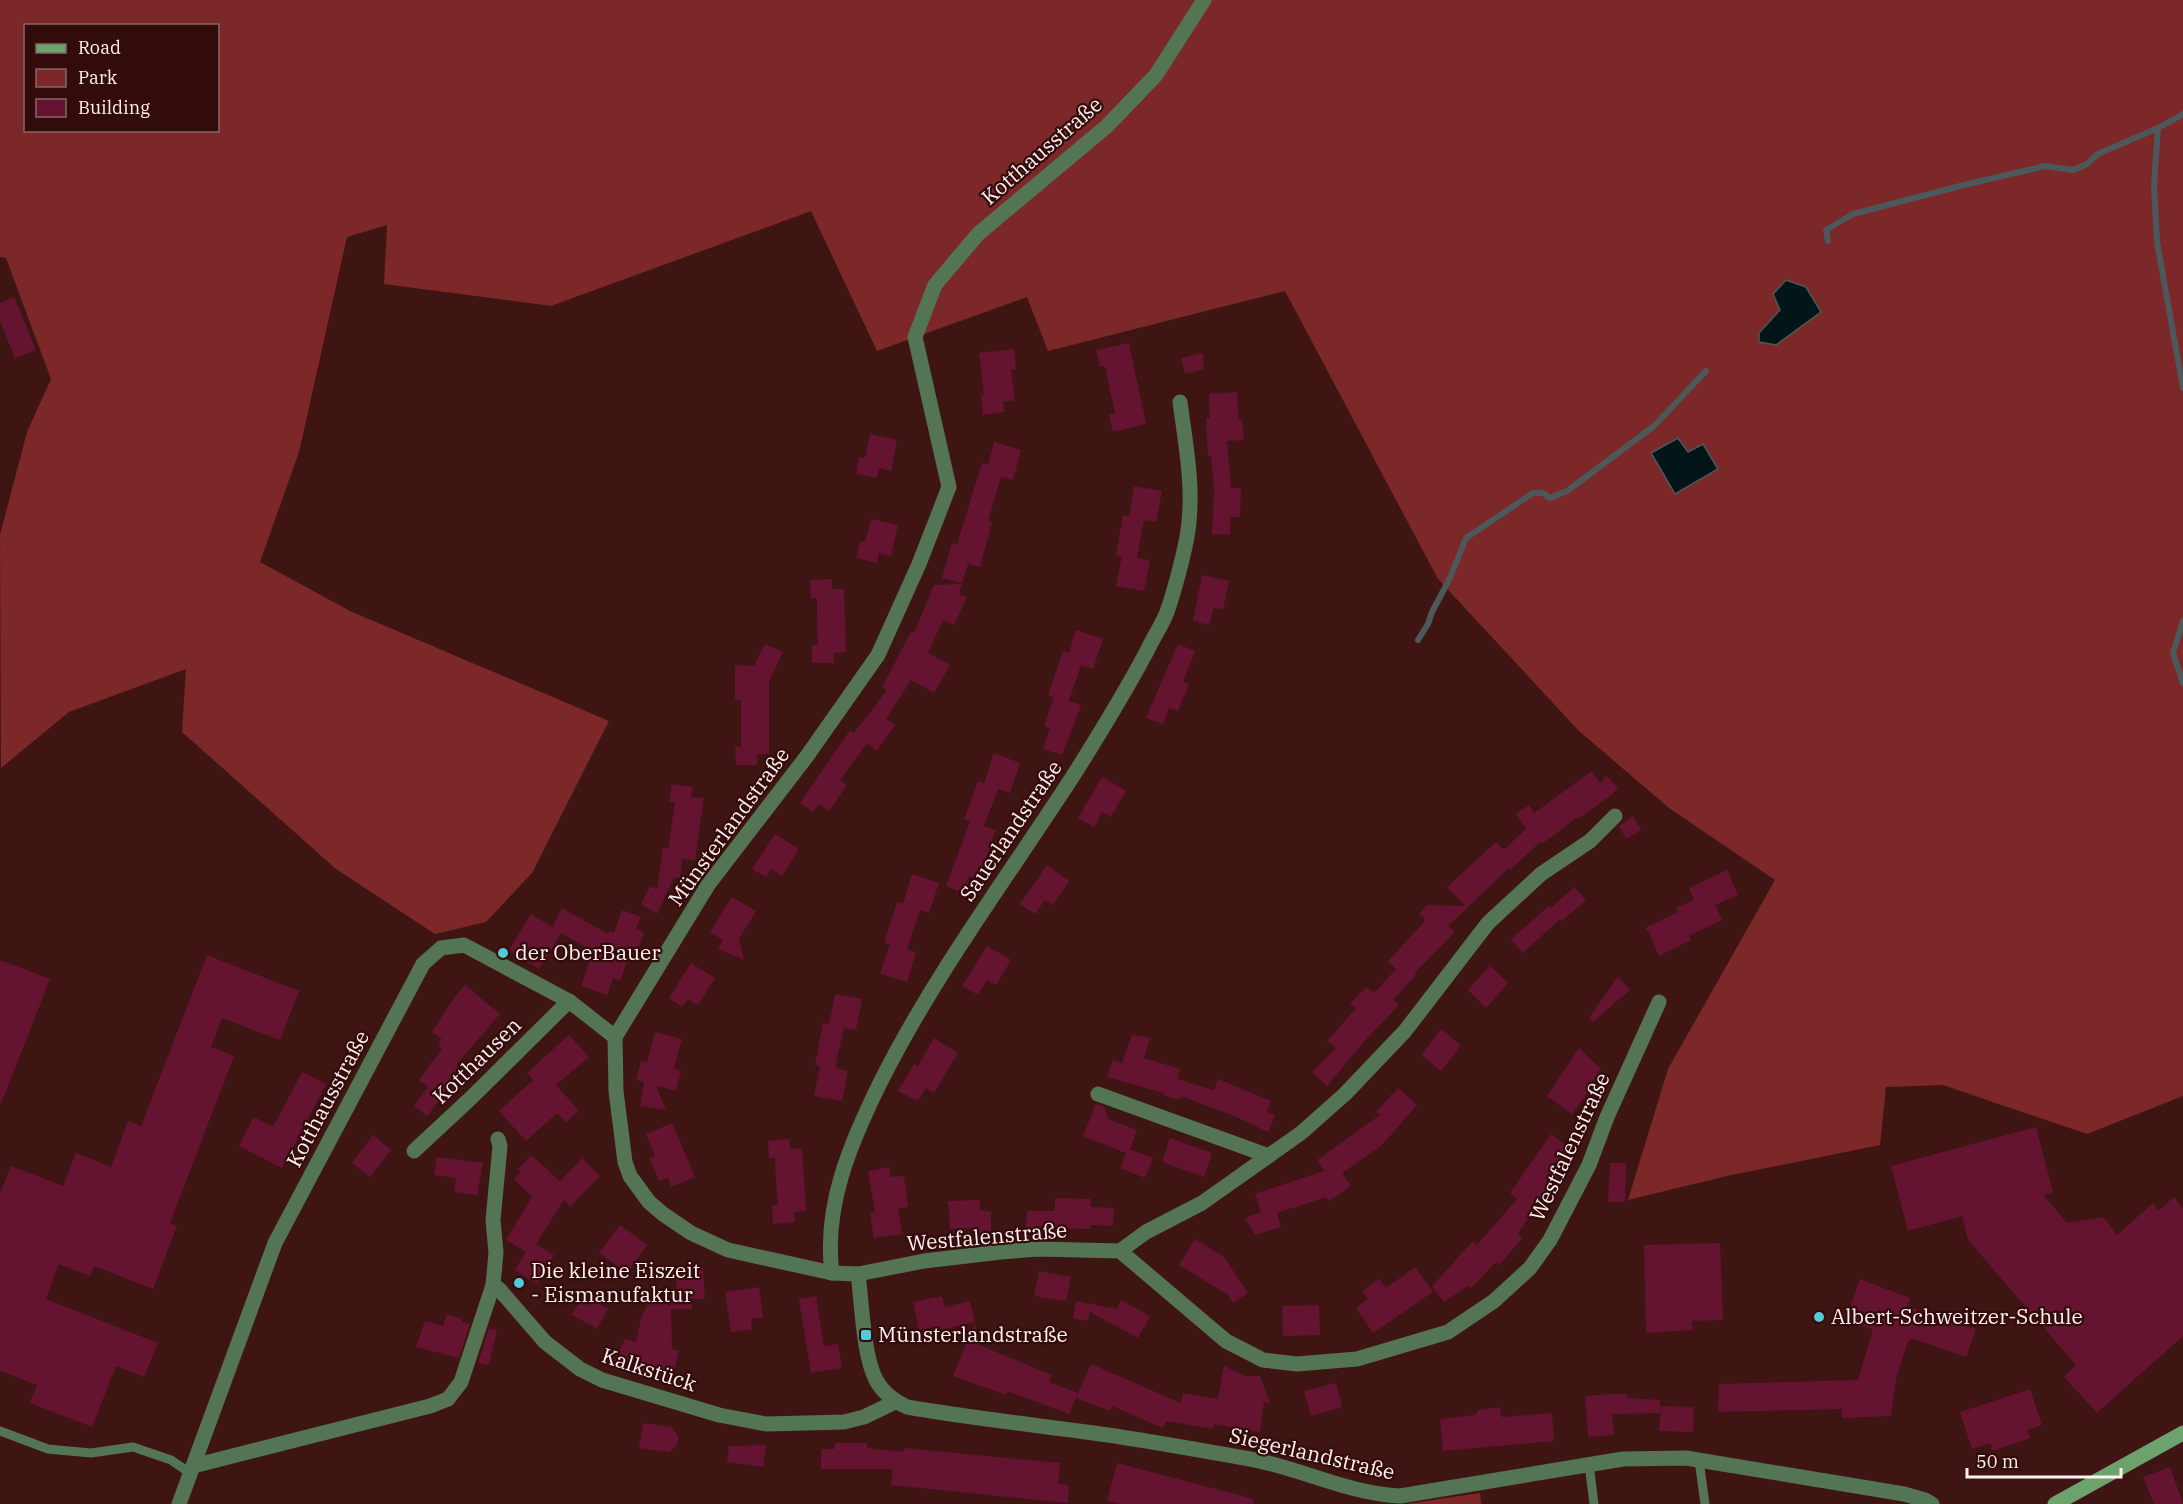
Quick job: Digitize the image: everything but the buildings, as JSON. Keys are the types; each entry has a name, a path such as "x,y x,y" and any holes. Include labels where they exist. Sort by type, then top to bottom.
{"main road":[{"path":"2055,1504 2183,1433"}],"street":[{"name":"Kotthausstraße","path":"915,337 935,285 978,234 1107,126 1156,75 1204,0"},
{"name":"Münsterlandstraße","path":"615,1037 708,885 807,756 878,655 920,564 949,487 915,337"},
{"name":"Sauerlandstraße","path":"832,1273 833,1226 841,1172 861,1121 913,1021 970,930 1035,836 1103,729 1167,613 1187,537 1190,475 1180,402"},
{"path":"1120,1251 1146,1232 1202,1203 1301,1132 1346,1094 1405,1031 1488,923 1541,874 1590,841 1615,816"},
{"name":"Kotthausstraße","path":"179,1504 275,1243 423,964 441,948 464,945 569,1001 615,1037"},
{"name":"Kotthausen","path":"414,1151 569,1001"},
{"name":"Westfalenstraße","path":"858,1274 924,1261 1001,1252 1038,1249 1120,1251 1226,1341 1263,1360 1298,1365 1357,1359 1448,1332 1494,1301 1530,1268 1550,1240 1589,1165 1607,1117 1659,1002"},
{"path":"615,1037 615,1091 626,1162 637,1188 649,1202 691,1233 719,1246 764,1259 832,1273 858,1274 870,1364 876,1381 895,1402"},
{"path":"1098,1094 1269,1156"},
{"path":"192,1469 430,1406 448,1399 461,1382 496,1287 493,1220 500,1146 498,1139"},
{"name":"Kalkstück","path":"496,1287 545,1342 580,1369 602,1380 719,1415 766,1424 844,1422 864,1417 895,1402"},
{"name":"Siegerlandstraße","path":"895,1402 907,1407 944,1413 1115,1436 1253,1459 1391,1496 1623,1459 1686,1458 1890,1491 1932,1504"},
{"name":"Siegerlandstraße","path":"1890,1491 1906,1504"}],"lane":[{"path":"0,1431 48,1449 91,1453 133,1447 192,1469"},
{"path":"1699,1460 1705,1504"},
{"path":"1589,1464 1594,1504"}],"green space":[{"path":"0,0 2183,0 2183,1096 2087,1134 1943,1085 1886,1087 1880,1145 1727,1176 1628,1200 1668,1069 1775,880 1669,808 1579,731 1438,579 1285,291 1048,351 1027,297 877,351 811,211 551,306 384,284 387,225 347,237 299,452 260,562 350,611 609,721 532,873 486,922 435,934 336,869 182,732 186,669 69,712 1,768 0,535 27,432 51,379 6,258 0,257"},
{"path":"1480,1493 1481,1504 1406,1504"}],"shaded area":[{"path":"1786,280 1806,287 1821,312 1776,345 1759,342 1759,333 1780,310 1773,294"},
{"path":"1678,438 1688,452 1703,444 1718,469 1675,494 1651,453"}],"waterway":[{"path":"1828,241 1826,230 1853,214 2045,166 2073,170 2087,164 2098,154 2158,128 2183,114"},
{"path":"2158,128 2154,185 2157,242 2183,388"},
{"path":"1418,640 1450,578 1466,538 1533,493 1543,493 1550,498 1567,491 1654,426 1706,371"},
{"path":"2183,621 2173,653 2183,683"}],"place":[{"name":"der OberBauer","path":"503,953"},
{"name":"Die kleine Eiszeit - Eismanufaktur","path":"519,1283"},
{"name":"Albert-Schweitzer-Schule","path":"1819,1317"},
{"name":"Münsterlandstraße","path":"866,1335"}]}
